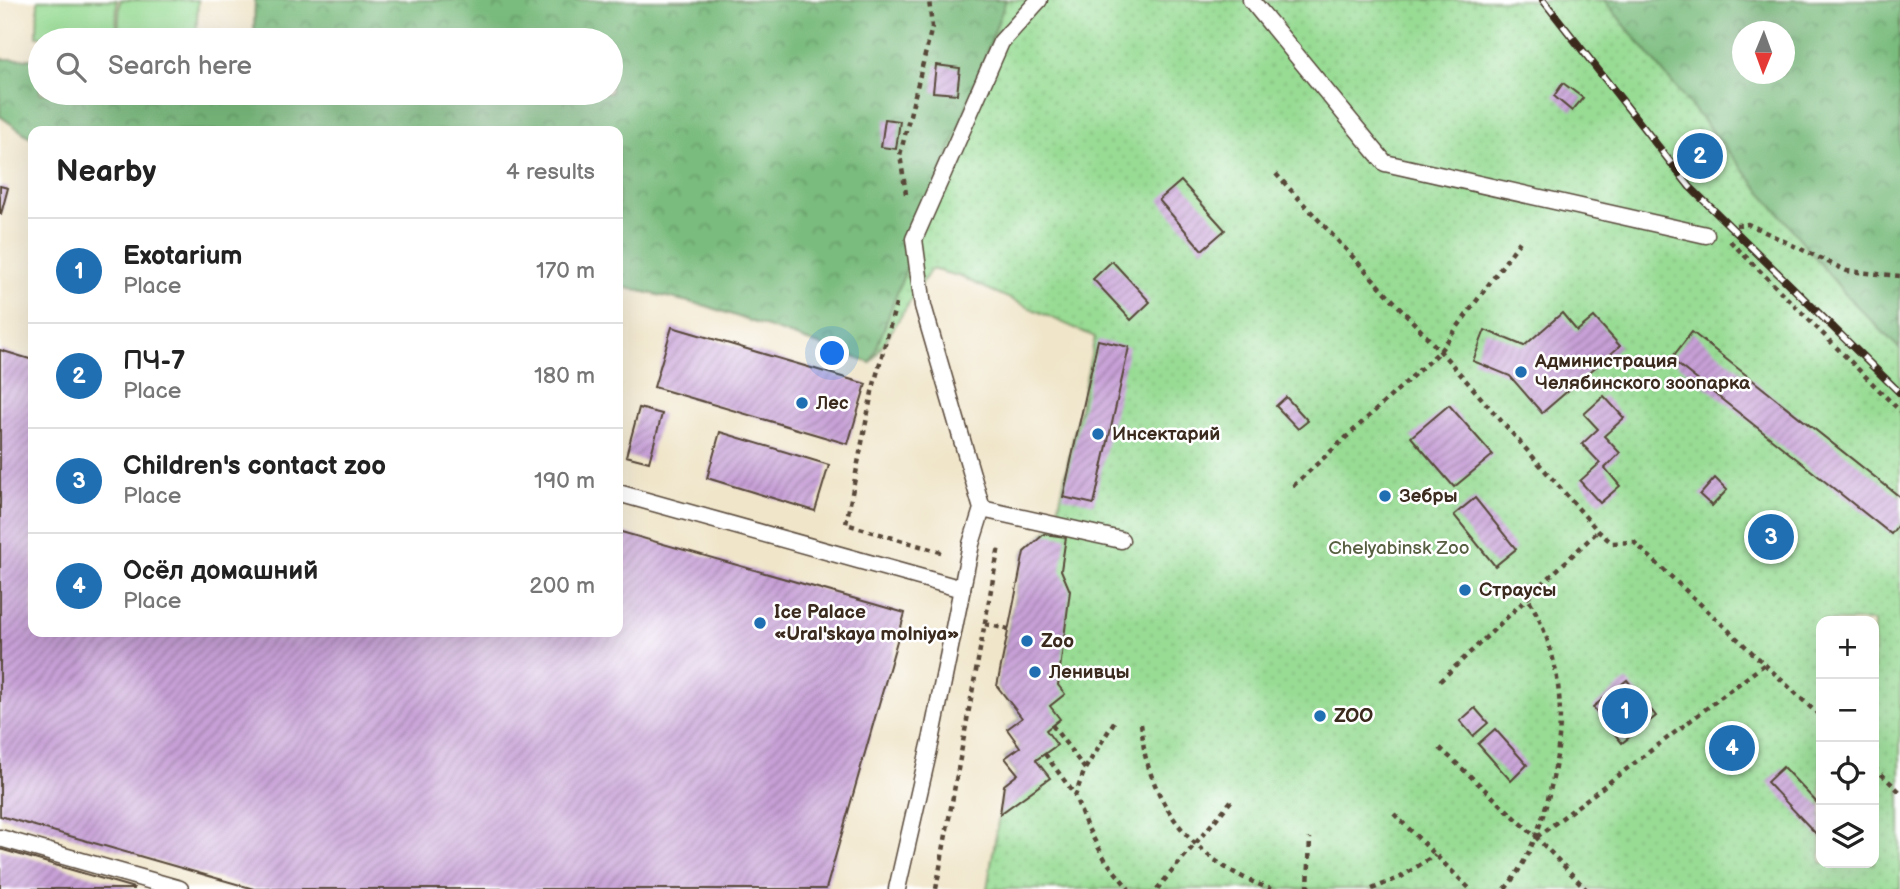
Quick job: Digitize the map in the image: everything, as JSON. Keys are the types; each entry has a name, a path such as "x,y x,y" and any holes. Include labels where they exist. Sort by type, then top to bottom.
{"lane":[{"path":"897,889 970,550 982,509 923,306 914,239 1001,42 1039,0"},
{"path":"1251,0 1385,163 1713,233"},
{"path":"623,494 962,589"},
{"path":"982,509 1121,540"},
{"path":"0,838 180,889"}],"path":[{"path":"914,239 900,155 932,27 929,0"},
{"path":"1276,174 1440,351 1598,531 1612,543 1634,542 1816,712"},
{"path":"1900,276 1847,271 1748,225 1728,225 1713,233 1900,411"},
{"path":"1293,486 1440,351 1521,240"},
{"path":"897,303 872,392 846,524 950,554 999,545 936,889"},
{"path":"1440,681 1598,531"},
{"path":"1505,889 1536,837 1556,768 1561,726 1559,684 1549,644 1528,598"},
{"path":"985,624 1008,629"},
{"path":"1536,837 1765,664"},
{"path":"1075,796 1084,769 1114,722"},
{"path":"1141,724 1146,759 1155,786 1174,820 1194,845 1222,867 1248,881 1271,889"},
{"path":"1052,725 1084,769"},
{"path":"1440,748 1536,837 1586,889"},
{"path":"1045,754 1075,796 1086,825 1106,861 1129,889"},
{"path":"1879,772 1900,792"},
{"path":"1157,889 1232,800"},
{"path":"1394,814 1470,889"},
{"path":"1308,889 1310,838"},
{"path":"1372,889 1401,877 1435,855"}],"green space":[{"path":"38,0 117,0 116,28 37,28"},
{"path":"120,0 198,0 197,28 118,28"},
{"name":"Chelyabinsk Zoo","path":"255,0 1900,0 1900,889 987,889 1004,785 1017,774 1005,758 1020,746 1007,729 1021,718 997,686 1024,552 1055,524 1095,337 959,276 931,269 871,363 707,306 623,287 623,126 28,126 28,136 0,116 0,59 28,59 28,105 623,105 623,28 254,28"},
{"path":"255,0 1006,0 871,363 707,306 623,287 623,126 28,126 28,136 0,116 0,59 28,59 28,105 623,105 623,28 254,28"},
{"path":"1604,0 1900,0 1900,349 1846,295"}],"building":[{"path":"936,65 960,68 957,94 933,92"},
{"path":"1563,83 1583,98 1572,111 1554,96"},
{"path":"885,119 900,121 896,149 881,147"},
{"path":"1701,148 1708,156 1700,164 1692,157"},
{"path":"1181,181 1225,230 1202,250 1159,200"},
{"path":"0,186 8,188 1,214 0,214"},
{"path":"1112,261 1150,302 1131,320 1093,279"},
{"path":"1562,313 1577,331 1594,317 1620,346 1542,413 1510,376 1473,361 1485,330 1524,346"},
{"path":"672,327 866,384 848,444 654,387"},
{"path":"1692,332 1900,497 1900,522 1891,534 1671,359"},
{"path":"1098,340 1129,347 1094,504 1063,497"},
{"name":"Ice Palace «Ural'skaya molniya»","path":"0,350 28,358 28,637 623,637 623,532 905,613 826,889 254,889 0,816"},
{"path":"1604,396 1624,418 1604,436 1620,453 1605,468 1620,486 1600,503 1580,481 1600,463 1582,444 1598,429 1584,414"},
{"path":"1286,397 1308,421 1298,429 1276,406"},
{"path":"1449,405 1493,455 1454,487 1411,437"},
{"path":"639,408 662,414 649,462 626,456"},
{"path":"720,432 829,465 815,511 707,478"},
{"path":"1715,478 1727,490 1712,506 1700,495"},
{"path":"1475,498 1516,549 1495,566 1454,515"},
{"path":"1044,534 1066,537 1061,570 1070,591 1058,685 1065,694 1050,706 1060,719 1046,730 1057,745 1036,760 1050,778 1000,814 1004,785 1018,774 1005,758 1020,747 1007,729 1022,718 997,686 1024,552"},
{"path":"1627,680 1656,716 1622,743 1593,707"},
{"path":"1475,708 1488,723 1473,736 1460,721"},
{"path":"1495,729 1527,765 1511,781 1478,744"},
{"path":"1783,767 1816,802 1816,834 1767,782"},
{"path":"0,849 134,888 134,889 0,889"}],"railway":[{"path":"1543,0 1690,187 1900,393"}],"place":[{"name":"ПЧ-7","path":"1700,156"},
{"name":"Администрация Челябинского зоопарка","path":"1521,372"},
{"name":"Лес","path":"802,403"},
{"name":"Инсектарий","path":"1098,434"},
{"name":"Зебры","path":"1385,496"},
{"name":"Children's contact zoo","path":"1771,537"},
{"name":"Страусы","path":"1465,590"},
{"name":"Ice Palace «Ural'skaya molniya»","path":"760,623"},
{"name":"Zoo","path":"1027,641"},
{"name":"Ленивцы","path":"1035,672"},
{"name":"Exotarium","path":"1625,711"},
{"name":"ZOO","path":"1320,716"},
{"name":"Осёл домашний","path":"1732,748"}]}
